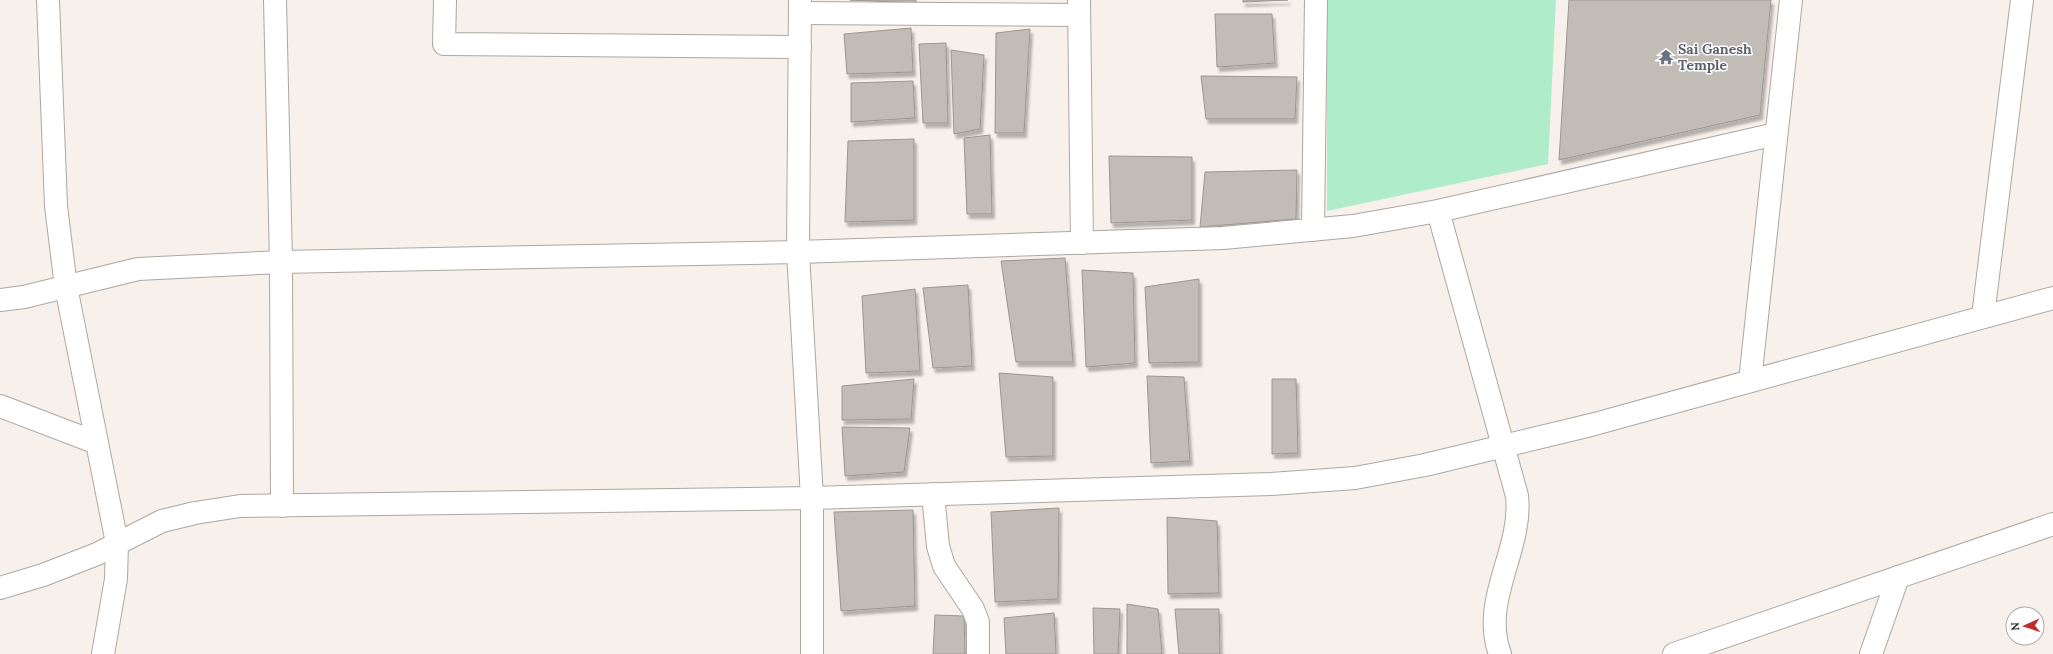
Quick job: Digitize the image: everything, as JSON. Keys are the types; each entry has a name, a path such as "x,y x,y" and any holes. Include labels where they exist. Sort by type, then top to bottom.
{"street":[{"path":"48,0 56,206 66,287 117,543 116,579 103,654"},
{"path":"275,0 281,262 282,506"},
{"path":"445,0 444,44 800,48"},
{"path":"1313,230 1316,0"},
{"path":"1750,381 1791,0"},
{"path":"1983,316 2022,0"},
{"path":"812,654 812,498 798,252 800,7 1079,8 1082,243"},
{"path":"0,300 66,287 138,269 281,262 798,252 1082,243 1223,238 1313,230 1438,211 1776,134"},
{"path":"1438,211 1517,496 1519,513 1498,592 1494,618 1497,645 1500,654"},
{"path":"0,588 43,575 97,554 162,522 195,513 240,506 812,498 1271,484 1355,478 1425,465 1591,425 2053,298"},
{"path":"0,406 97,443"},
{"path":"933,494 938,546 944,566 974,609 978,622 978,654"},
{"path":"1674,654 2053,524"},
{"path":"1871,654 1898,577"}],"green space":[{"path":"1327,0 1556,0 1548,164 1327,211"}],"building":[{"path":"850,0 916,0 916,3"},
{"path":"1243,0 1288,0 1243,2"},
{"name":"Sai Ganesh Temple","path":"1569,0 1771,0 1760,115 1559,160"},
{"path":"1215,14 1272,14 1275,63 1217,67"},
{"path":"911,28 913,72 847,74 844,34"},
{"path":"1030,29 1024,133 995,133 996,33"},
{"path":"946,43 948,123 923,123 919,44"},
{"path":"951,50 984,55 980,129 954,134"},
{"path":"1201,76 1297,77 1295,119 1206,119"},
{"path":"913,81 915,118 851,122 851,83"},
{"path":"990,135 992,214 967,214 964,138"},
{"path":"914,139 914,220 845,222 848,141"},
{"path":"1109,156 1192,157 1192,220 1111,223"},
{"path":"1297,170 1296,219 1200,227 1205,172"},
{"path":"1065,258 1073,362 1016,362 1001,261"},
{"path":"1082,270 1133,273 1135,363 1086,367"},
{"path":"1199,279 1199,362 1149,363 1145,287"},
{"path":"968,285 972,366 933,368 923,288"},
{"path":"915,289 920,371 866,373 862,296"},
{"path":"999,373 1053,377 1053,456 1006,457"},
{"path":"1147,376 1184,377 1190,461 1151,463"},
{"path":"914,379 911,419 842,420 842,386"},
{"path":"1272,379 1296,379 1298,453 1272,454"},
{"path":"842,427 910,428 904,472 845,476"},
{"path":"1059,508 1058,599 995,602 991,512"},
{"path":"913,510 915,606 841,611 834,512"},
{"path":"1167,517 1217,521 1219,593 1168,594"},
{"path":"1127,604 1158,609 1162,654 1127,654"},
{"path":"1093,608 1120,609 1118,654 1094,654"},
{"path":"1175,609 1219,609 1220,654 1179,654"},
{"path":"1054,613 1056,654 1006,654 1004,618"},
{"path":"935,615 964,616 965,654 933,654"}],"place":[{"name":"Sai Ganesh Temple","path":"1666,57"}]}
